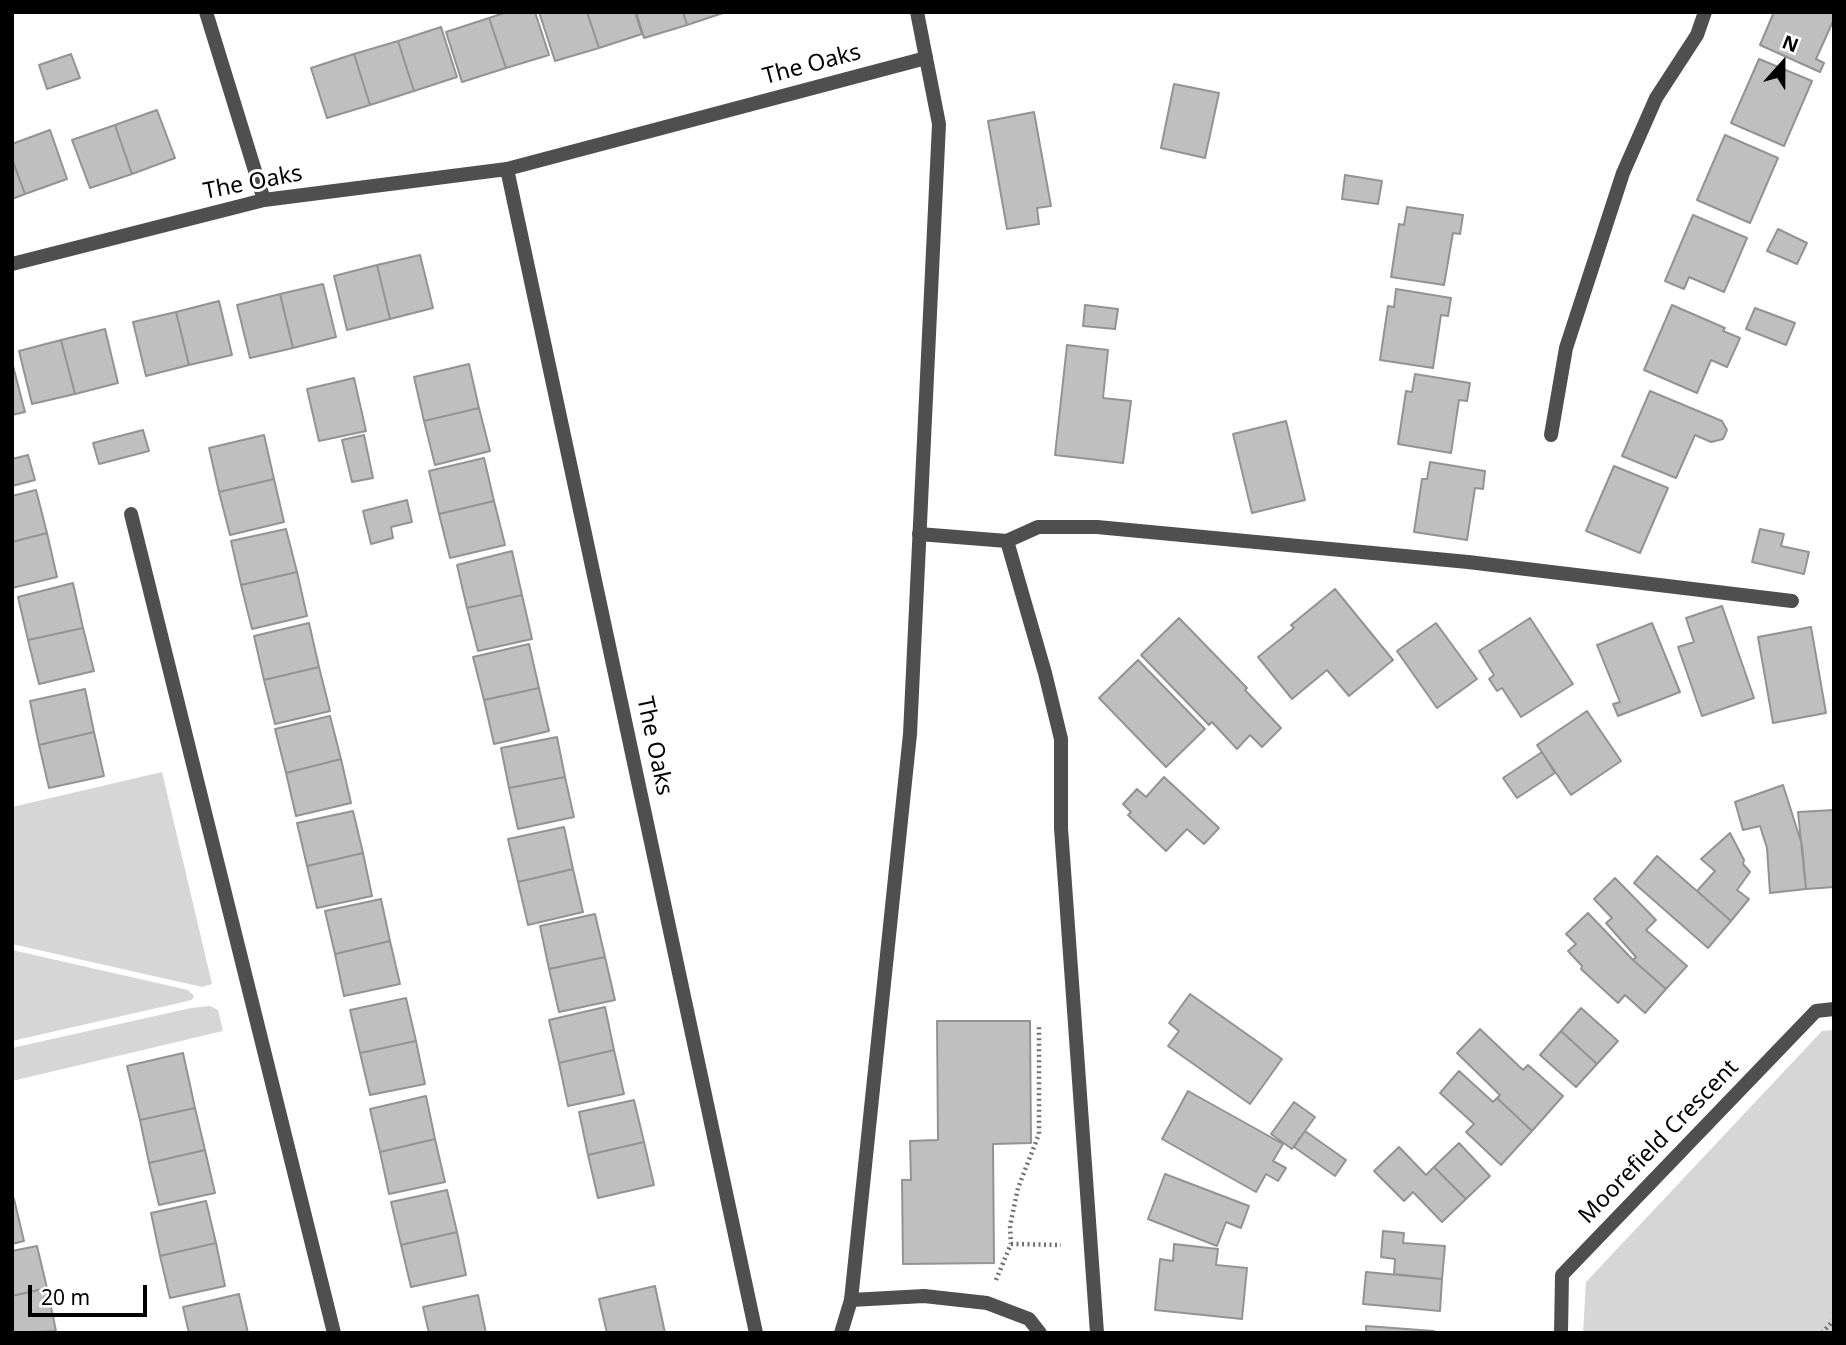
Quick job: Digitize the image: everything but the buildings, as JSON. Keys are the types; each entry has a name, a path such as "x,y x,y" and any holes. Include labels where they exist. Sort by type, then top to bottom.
{"street":[{"path":"206,12 264,200"},
{"path":"841,1333 851,1300 910,734 939,124 917,12"},
{"path":"1551,435 1566,348 1623,173 1656,98 1697,35 1705,12"},
{"name":"The Oaks","path":"12,264 264,200 507,169 926,58"},
{"name":"The Oaks","path":"507,169 756,1333"},
{"path":"131,514 334,1333"},
{"path":"919,534 1007,541 1038,527 1097,527 1468,562 1792,601"},
{"path":"1007,541 1061,739 1061,828 1097,1333"},
{"name":"Moorefield Crescent","path":"1561,1333 1562,1275 1816,1011 1834,1009"},
{"path":"851,1300 924,1296 987,1303 1029,1319 1040,1333"}],"path":[{"path":"987,1303 1011,1244 1010,1226 1018,1188 1039,1134 1039,1025"},
{"path":"1011,1244 1061,1245"},
{"path":"1822,1333 1834,1320"}],"shaded area":[{"path":"162,772 212,984 202,987 12,944 12,807"},
{"path":"12,950 188,990 194,996 192,1000 12,1041"},
{"path":"210,1006 218,1010 223,1031 12,1081 12,1048"},
{"path":"1834,1030 1834,1333 1583,1333 1586,1282 1822,1031"}]}
